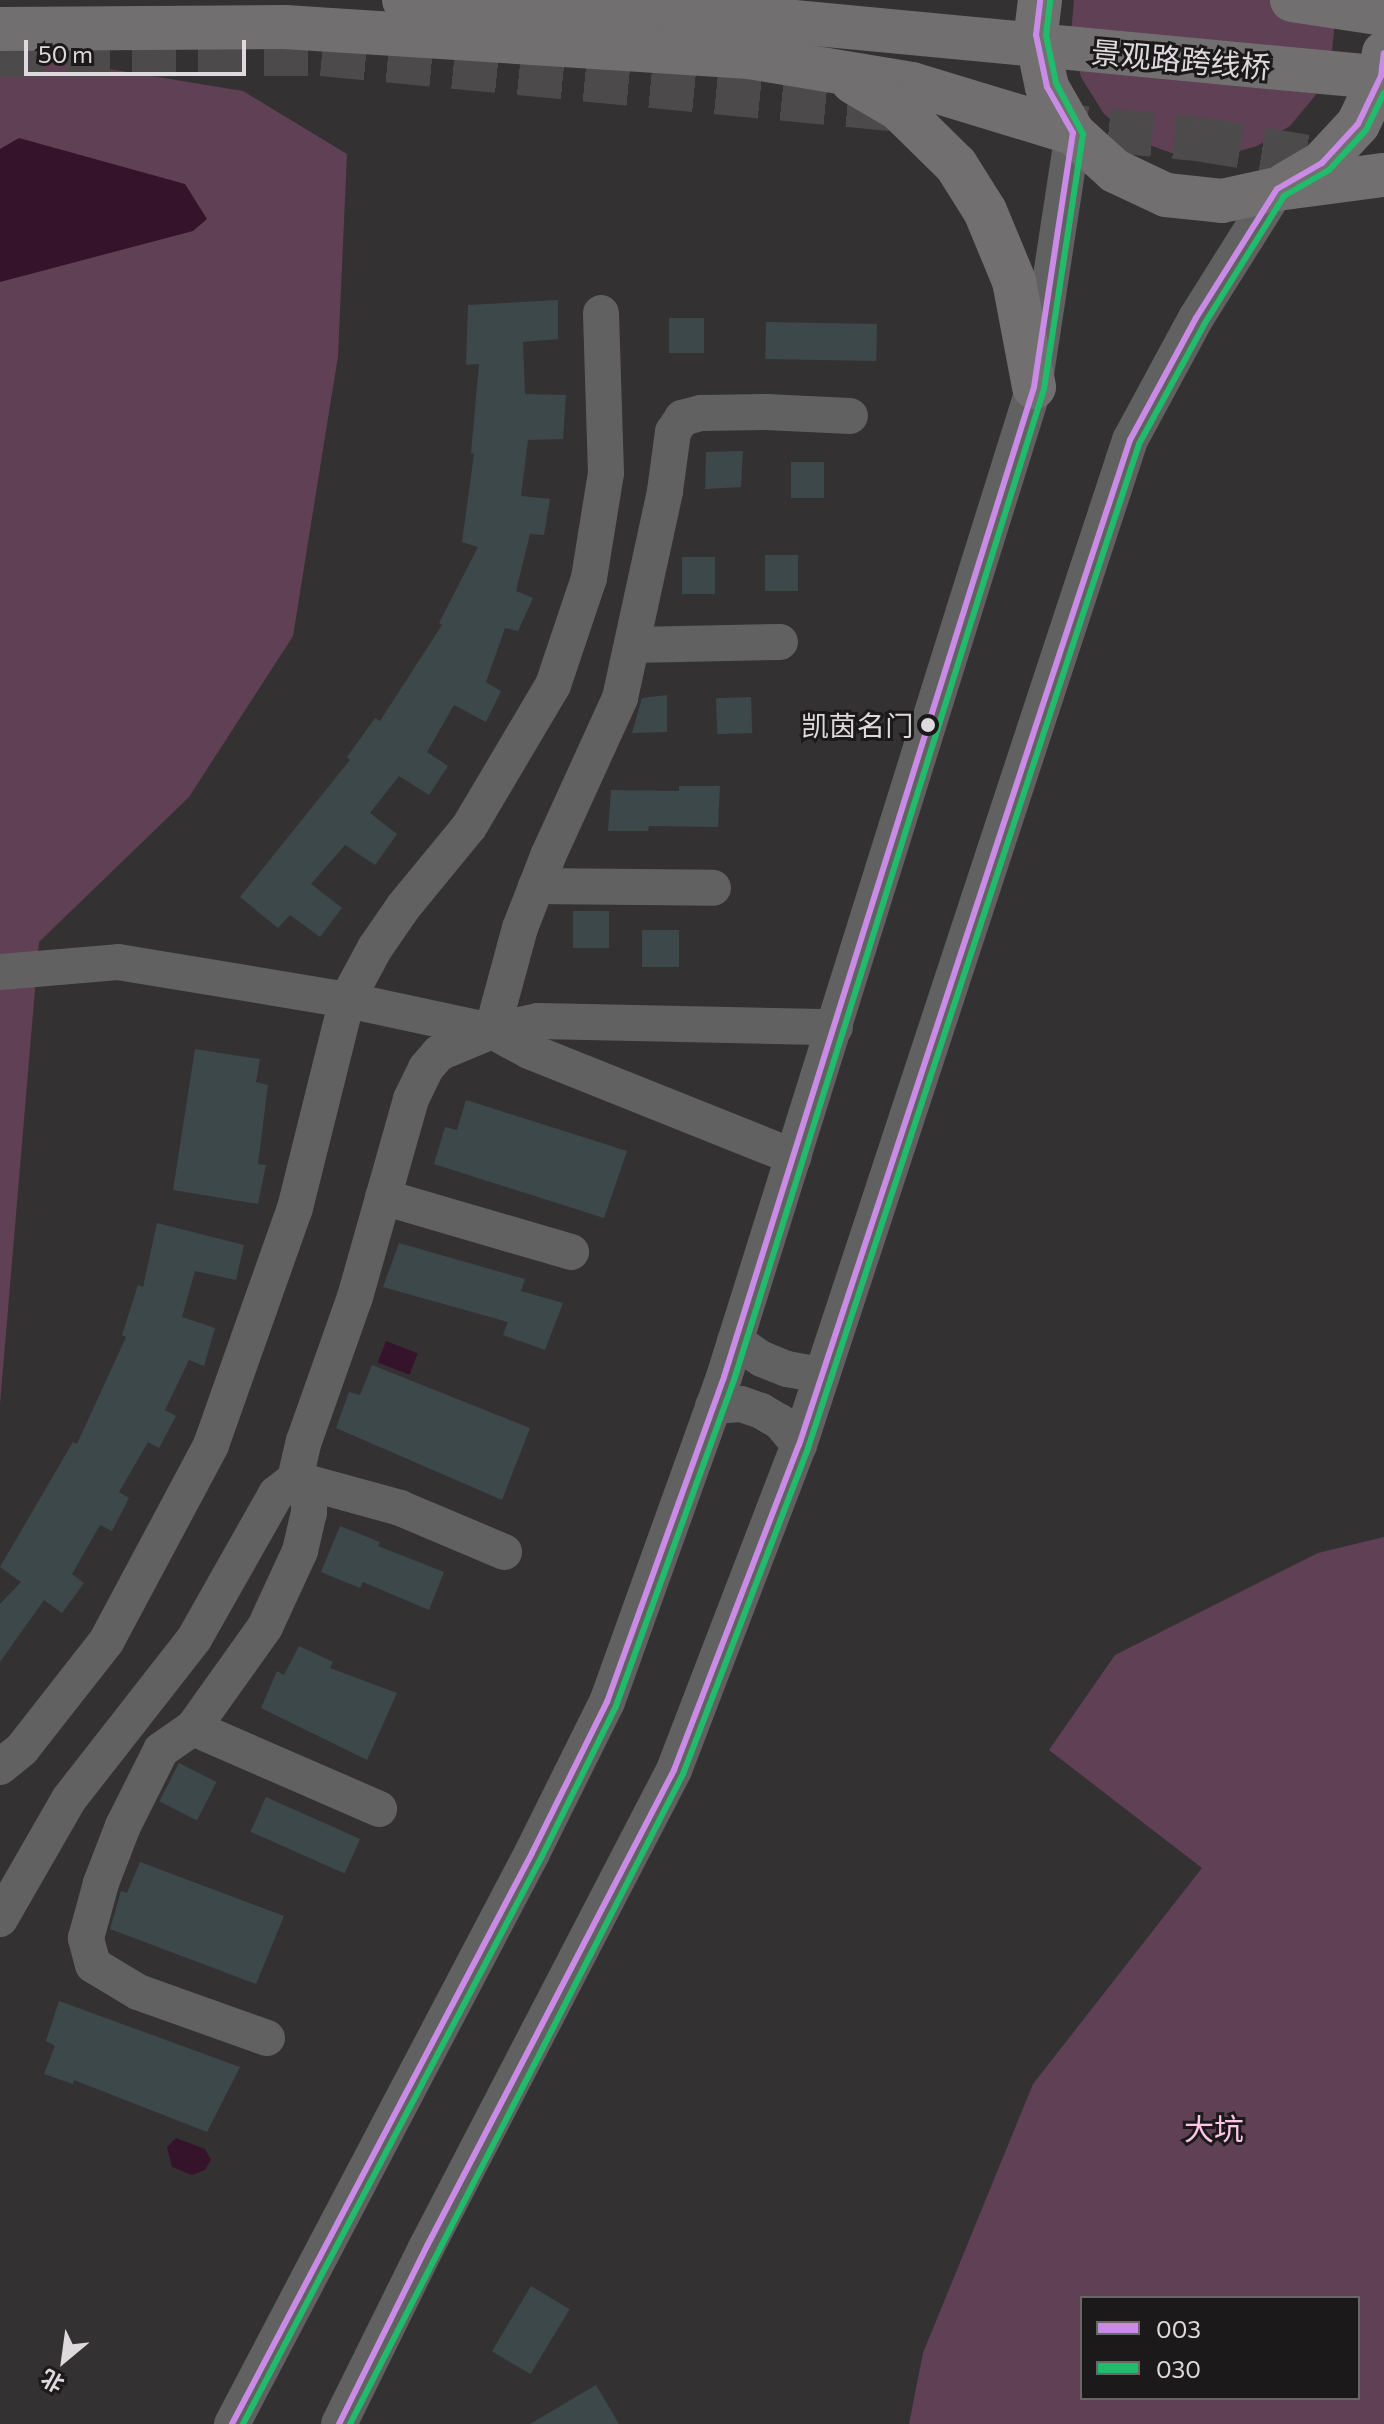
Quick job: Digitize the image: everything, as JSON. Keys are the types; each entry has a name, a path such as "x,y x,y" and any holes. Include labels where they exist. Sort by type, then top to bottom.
{"highway":[{"name":"景观路跨线桥","path":"404,0 669,10 1384,78"},
{"path":"1040,0 1036,35 1047,87 1073,133 1115,171 1166,195 1222,201 1277,189 1384,175"},
{"path":"1292,0 1384,14"},
{"path":"0,29 285,27 749,57 912,84 1073,133"},
{"path":"1277,189 1322,163 1358,124 1381,76 1384,53"},
{"path":"834,71 899,109 956,165 985,211 1014,281 1034,387"}],"street":[{"path":"232,2424 532,1853 607,1702 735,1341 1034,387 1073,133"},
{"path":"339,2424 427,2246 674,1770 799,1445 1130,440 1196,318 1277,189"},
{"path":"0,1767 22,1749 106,1642 211,1445 295,1208 347,1000 375,948 404,906 469,827 553,685 589,578 606,473 601,313"},
{"path":"492,1031 520,928 536,886 620,698 665,491 673,432 682,418 701,413 850,416"},
{"path":"632,645 780,642"},
{"path":"536,886 713,888"},
{"path":"0,972 118,962 347,1000 492,1031 529,1051 794,1157"},
{"path":"0,1919 69,1799 194,1639 276,1494 295,1479 304,1441 355,1297 411,1099 426,1068 439,1053 454,1043 538,1021 835,1027"},
{"path":"383,1197 571,1252"},
{"path":"735,1341 762,1359 787,1369 820,1375"},
{"path":"713,1406 741,1404 761,1411 780,1422 799,1445"},
{"path":"295,1479 400,1508 504,1552"},
{"path":"267,2038 138,1992 93,1965 86,1938 106,1869 161,1750 193,1728 265,1627 300,1551 309,1499 295,1479"},
{"path":"193,1728 379,1809"}],"green space":[{"path":"1074,0 1331,0 1335,22 1331,61 1315,96 1290,126 1257,146 1219,157 1180,156 1138,141 1104,114 1081,77 1071,34"},
{"path":"60,61 243,91 347,154 338,356 293,636 189,797 39,942 0,1404 0,67"},
{"name":"大坑","path":"1384,1537 1384,2424 909,2424 923,2353 1033,2084 1202,1868 1049,1750 1115,1655 1318,1553"}],"shaded area":[{"path":"19,138 185,184 207,219 193,231 0,282 0,149"},
{"path":"386,1341 418,1353 409,1375 378,1362"},
{"path":"176,2138 205,2149 211,2160 205,2170 192,2175 172,2167 167,2147"}],"building":[{"path":"558,300 558,339 523,342 525,394 566,395 563,439 528,440 521,496 550,499 544,535 530,534 516,591 533,598 518,631 505,628 486,682 501,691 486,722 454,705 427,752 448,766 429,795 399,776 370,813 397,834 375,865 345,845 311,884 342,908 320,937 290,915 278,928 240,897 350,760 347,757 375,718 380,721 442,625 439,623 478,547 462,542 474,454 471,453 479,364 466,365 468,305"},
{"path":"669,318 704,318 704,353 669,353"},
{"path":"766,322 877,324 876,361 765,359"},
{"path":"743,451 741,487 705,489 706,452"},
{"path":"791,462 824,462 824,498 791,498"},
{"path":"765,555 798,555 798,591 765,591"},
{"path":"682,557 715,557 715,594 682,594"},
{"path":"667,695 667,732 632,733 642,698"},
{"path":"751,697 752,733 717,734 716,698"},
{"path":"679,786 720,786 718,827 649,826 648,831 608,831 611,790 679,791"},
{"path":"573,911 609,911 609,948 573,948"},
{"path":"642,930 679,930 679,967 642,967"},
{"path":"195,1049 260,1059 256,1082 268,1085 258,1164 266,1165 258,1204 173,1190"},
{"path":"466,1100 627,1151 604,1218 434,1164 445,1127 457,1130"},
{"path":"157,1223 244,1245 236,1280 195,1271 182,1317 215,1328 204,1366 189,1360 165,1410 176,1416 159,1448 148,1442 119,1492 129,1498 112,1531 100,1525 72,1574 84,1583 62,1613 44,1600 0,1662 0,1604 21,1582 0,1567 73,1442 77,1444 126,1337 122,1335 138,1285 143,1287"},
{"path":"399,1243 525,1279 521,1291 563,1303 545,1350 503,1335 508,1322 383,1287"},
{"path":"372,1365 530,1428 502,1500 336,1428 349,1392 360,1395"},
{"path":"340,1526 380,1542 378,1546 444,1572 429,1610 363,1582 360,1588 321,1572"},
{"path":"299,1646 333,1662 330,1668 397,1693 367,1760 261,1708 277,1671 284,1675"},
{"path":"179,1763 216,1782 197,1820 159,1801"},
{"path":"266,1797 360,1839 345,1874 251,1832"},
{"path":"140,1862 284,1916 256,1984 110,1929 121,1891 127,1893"},
{"path":"59,2001 240,2067 207,2132 74,2080 73,2084 44,2074 55,2046 46,2041"},
{"path":"531,2286 570,2309 530,2374 492,2351"},
{"path":"596,2385 619,2424 530,2424"}],"tunnel":[{"path":"0,55 322,54 911,111"},
{"path":"1043,124 1197,139 1351,164"}],"transit line":[{"name":"003","path":"232,2424 532,1853 607,1702 724,1377 1034,387 1073,133 1047,87 1036,35 1040,0"},
{"name":"030","path":"243,2424 541,1858 616,1706 734,1380 1044,389 1083,134 1056,83 1046,35 1050,1"},
{"name":"003","path":"339,2424 427,2246 674,1770 799,1445 1130,440 1196,318 1277,189 1322,163 1358,124 1381,76 1384,53"},
{"name":"030","path":"350,2424 683,1774 808,1448 1139,444 1205,323 1284,196 1329,170 1366,130 1384,93"}],"place":[{"name":"凯茵名门","path":"928,725"}]}
